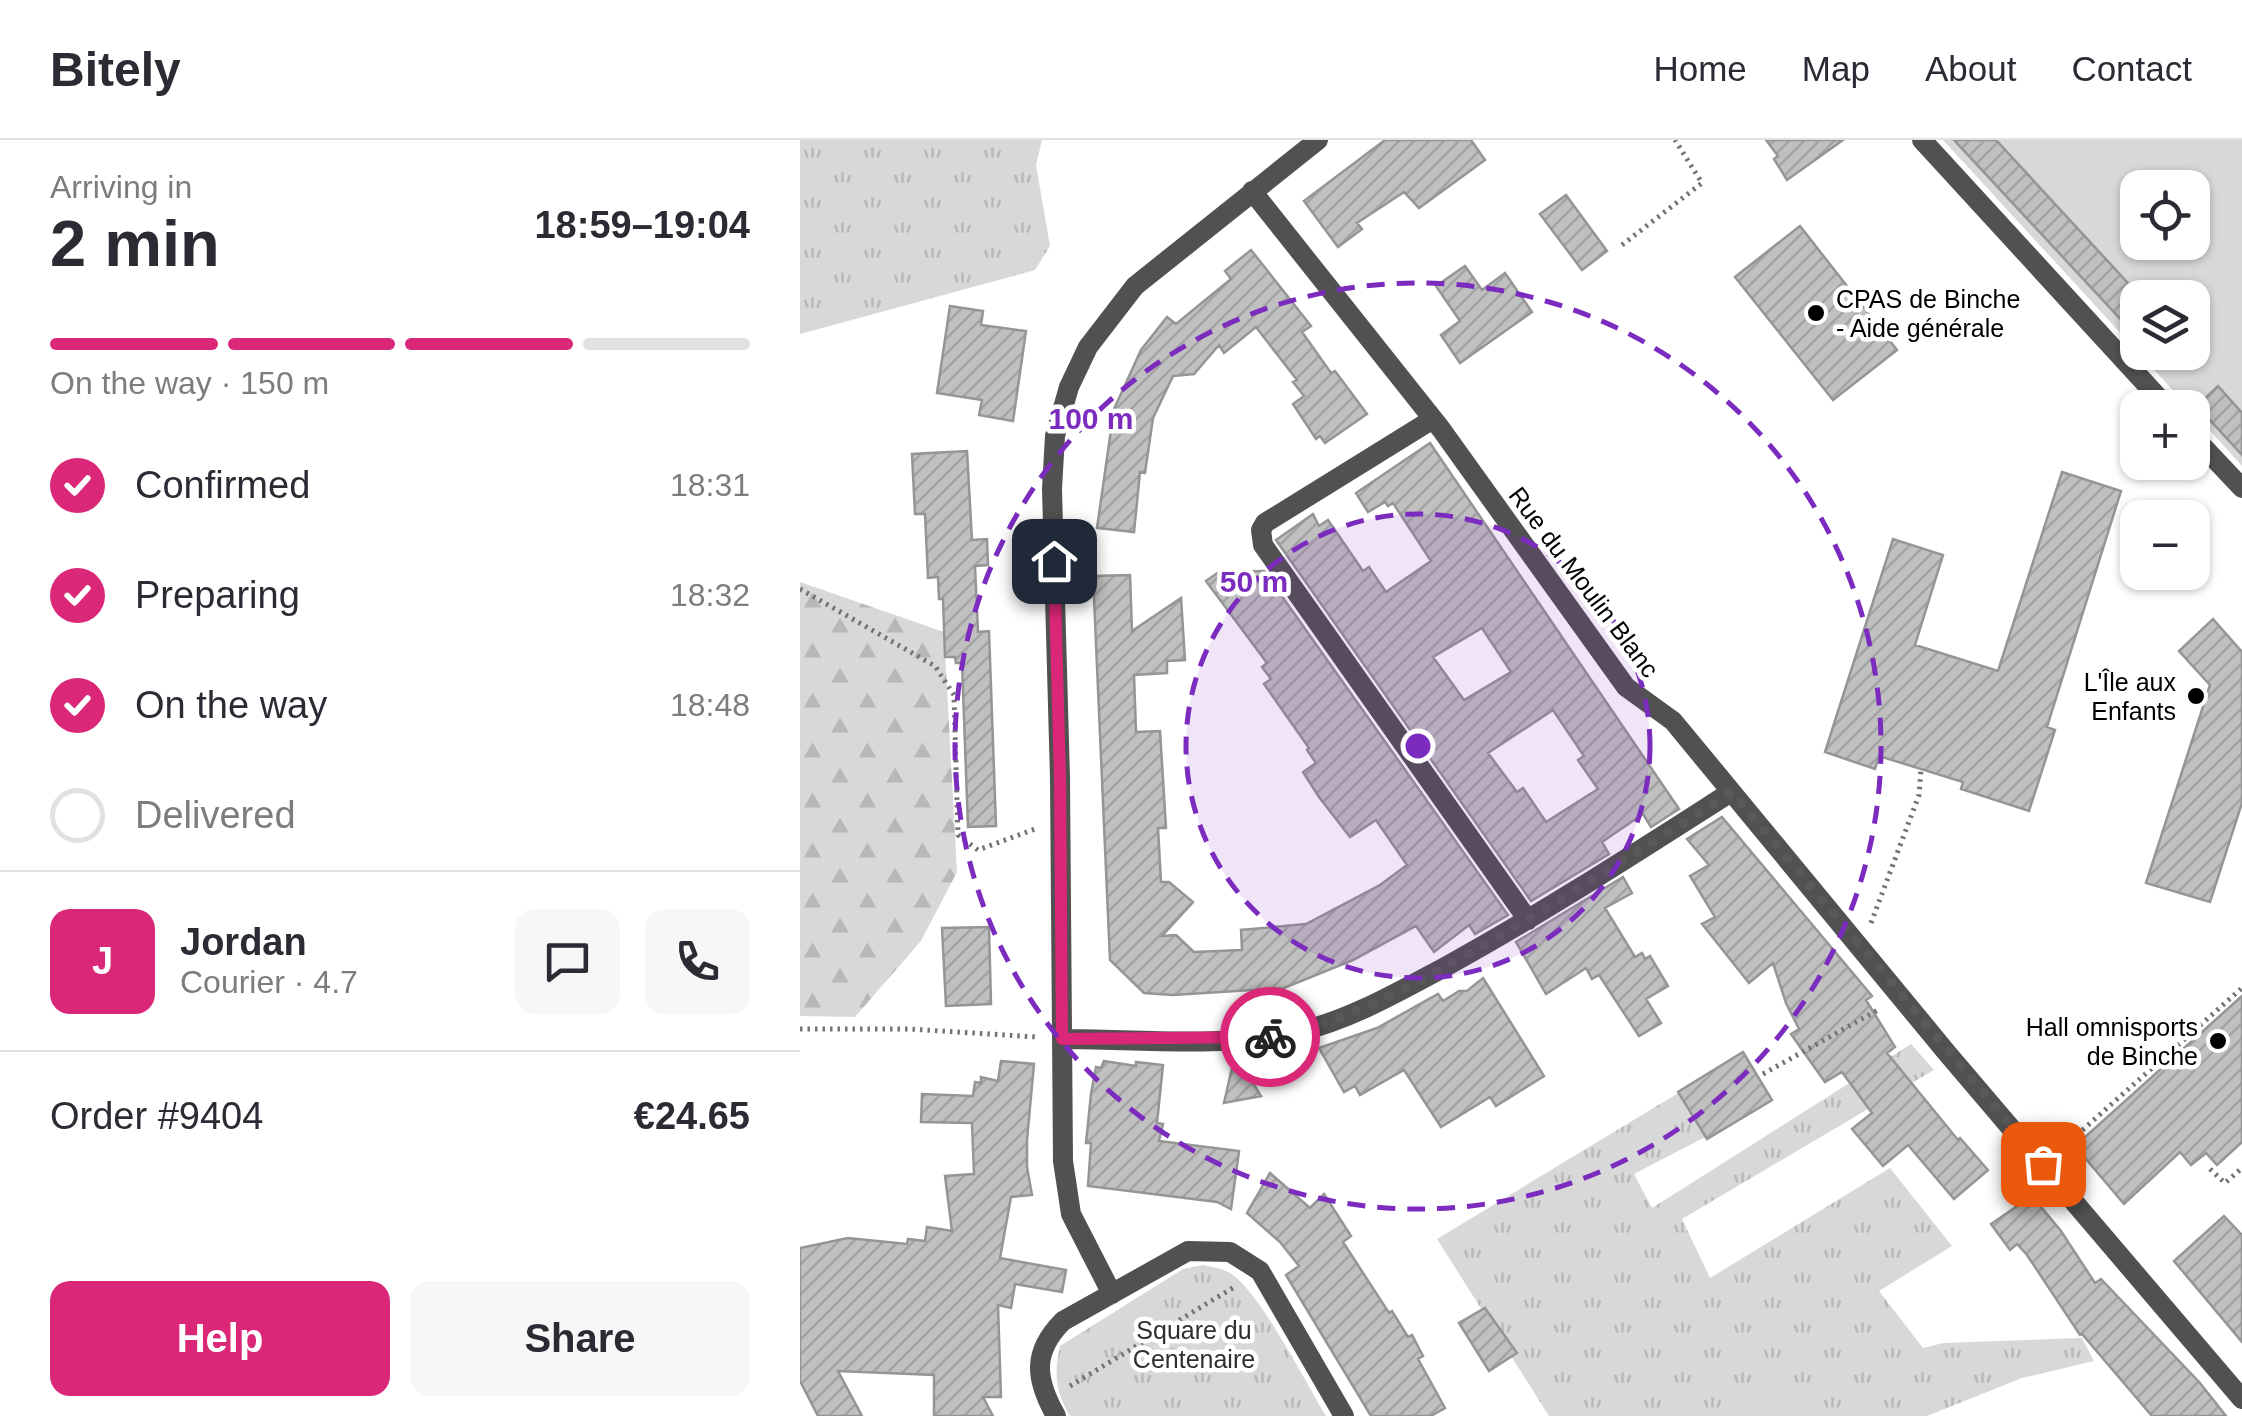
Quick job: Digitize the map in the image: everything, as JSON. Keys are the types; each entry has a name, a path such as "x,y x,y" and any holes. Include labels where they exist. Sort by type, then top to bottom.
{"street":[{"path":"1112,1294 1071,1214 1063,1161 1052,489 1055,436 1069,387 1098,330 1136,286 1318,140"},
{"path":"1922,140 2151,390"},
{"name":"Rue du Moulin Blanc","path":"1252,192 1433,418 1626,687 1673,722 2242,1399"},
{"path":"1433,418 1265,522 1260,536 1528,920"},
{"path":"2210,453 2242,488"},
{"path":"1062,1039 1233,1039 1300,1032 1392,996 1528,920 1732,792"},
{"path":"1052,1408 1039,1362 1046,1338 1063,1321 1188,1252 1230,1252 1260,1271 1344,1416"}],"path":[{"path":"1622,246 1702,183 1675,140"},
{"path":"800,589 935,666 954,695 958,835 978,850 1060,817"},
{"path":"1862,949 1920,795 1921,769"},
{"path":"2043,1164 2242,988"},
{"path":"1763,1074 1901,997"},
{"path":"800,1028 909,1029 1062,1039"},
{"path":"2210,1168 2225,1183 2242,1168"},
{"path":"1052,1408 1260,1271"}],"green space":[{"path":"800,140 1042,140 1036,165 1050,246 1035,270 800,334"},
{"path":"1943,140 2242,140 2242,466 2210,431 2210,390 2172,390 2154,370 2210,370 2210,280 2120,280 2120,333"},
{"path":"800,582 944,632 957,872 921,941 855,1017 800,1016"},
{"path":"1911,1044 1934,1070 1682,1219 1710,1278 1890,1168 1952,1246 1879,1291 1923,1348 1943,1343 2082,1338 2094,1361 2022,1378 1927,1416 1808,1416 1777,1364 1732,1416 1549,1416 1437,1239 1680,1092 1709,1135 1634,1174 1652,1208"},
{"name":"Square du Centenaire","path":"1203,1265 1226,1271 1244,1285 1326,1416 1070,1416 1057,1382 1060,1346 1183,1269"},
{"path":"1777,1363 1808,1416 1732,1416"}],"building":[{"path":"1385,140 1471,140 1485,160 1419,208 1404,192 1357,223 1362,229 1338,247 1304,201"},
{"path":"1766,140 1843,140 1787,180 1774,159 1778,156"},
{"path":"1954,140 1996,140 2125,280 2120,280 2120,319"},
{"path":"1566,195 1607,251 1582,270 1540,214"},
{"name":"CPAS de Binche - Aide générale","path":"1800,226 1897,350 1833,400 1735,277"},
{"path":"1251,250 1311,326 1302,332 1331,373 1335,371 1367,414 1325,443 1320,436 1316,439 1293,404 1304,396 1293,382 1297,380 1256,327 1224,353 1219,345 1194,374 1173,376 1153,418 1145,473 1140,472 1134,532 1097,528 1114,409 1141,350 1167,317 1176,324 1231,279 1225,271"},
{"path":"1465,266 1482,290 1505,273 1532,312 1460,363 1441,335 1460,321 1436,286"},
{"path":"950,306 983,311 981,325 1026,331 1013,421 979,415 982,400 937,393"},
{"path":"2218,386 2242,413 2242,455 2210,420 2210,394"},
{"path":"1430,443 1679,809 1651,827 1643,814 1602,842 1609,854 1531,901 1276,540 1313,514 1319,526 1328,520 1363,571 1369,567 1386,592 1431,561 1393,503 1388,506 1385,502 1368,512 1356,493","holes":["1482,628 1511,672 1464,700 1433,657","1553,710 1584,756 1578,760 1598,789 1546,822 1523,788 1517,792 1488,753"]},
{"path":"967,451 972,540 987,539 988,565 975,566 978,632 989,631 996,826 968,827 962,663 956,663 955,657 945,657 943,599 939,599 938,577 928,578 925,514 915,514 912,454"},
{"path":"2062,472 2121,491 2047,727 2055,730 2029,811 1961,789 1963,782 1879,756 1875,769 1825,752 1893,539 1943,555 1915,645 1998,671"},
{"path":"1264,571 1508,915 1475,934 1469,925 1434,952 1416,926 1353,960 1284,988 1173,995 1144,993 1110,960 1093,576 1130,575 1132,631 1181,598 1185,660 1167,661 1167,673 1134,675 1136,732 1160,731 1166,828 1158,828 1161,882 1169,882 1193,902 1162,936 1176,935 1194,952 1242,950 1241,930 1306,924 1380,885 1407,865 1376,820 1350,837 1319,797 1303,772 1316,763 1309,748 1264,684 1271,679 1262,667 1267,663 1206,581 1219,572"},
{"path":"2213,619 2242,652 2242,803 2210,902 2146,883 2210,685 2179,651"},
{"path":"1722,817 1872,996 1866,1000 1895,1047 1887,1053 1958,1140 1988,1170 1954,1199 1908,1145 1883,1166 1852,1129 1872,1113 1842,1072 1825,1082 1791,1034 1799,1029 1773,963 1749,983 1702,924 1715,917 1690,876 1709,865 1687,839"},
{"path":"1623,877 1632,893 1605,908 1635,957 1642,953 1645,959 1650,956 1668,986 1646,999 1661,1023 1639,1036 1599,975 1592,979 1586,968 1546,994 1516,942"},
{"path":"989,927 991,1004 946,1006 942,928"},
{"path":"1483,978 1544,1076 1496,1106 1490,1097 1441,1127 1404,1070 1360,1095 1355,1086 1344,1092 1319,1048 1377,1028 1438,994 1443,1001 1459,991 1467,991"},
{"path":"2242,996 2242,1142 2217,1165 2206,1153 2191,1165 2180,1152 2124,1204 2075,1146"},
{"path":"1298,1052 1253,1083 1261,1096 1224,1103 1235,1055 1243,1062"},
{"path":"1743,1052 1772,1100 1707,1139 1678,1092"},
{"path":"1001,1061 1034,1064 1027,1140 1032,1195 1011,1197 1000,1258 1066,1270 1062,1292 1015,1284 1011,1308 998,1305 1001,1397 983,1397 993,1416 934,1416 934,1375 838,1371 862,1416 818,1416 800,1381 800,1248 848,1238 907,1244 908,1239 925,1241 927,1227 952,1231 945,1176 974,1174 972,1123 921,1122 922,1094 973,1096 975,1082 981,1083 981,1077 998,1081"},
{"path":"1104,1061 1163,1065 1157,1123 1163,1124 1159,1141 1239,1151 1231,1209 1217,1202 1088,1186 1091,1143 1086,1143 1091,1094 1096,1067 1101,1068"},
{"path":"1270,1173 1310,1208 1324,1194 1351,1236 1343,1242 1389,1313 1392,1311 1408,1337 1412,1335 1423,1356 1418,1359 1445,1408 1431,1416 1371,1416 1286,1275 1299,1266 1280,1242 1247,1213"},
{"path":"2032,1196 2095,1283 2101,1279 2200,1383 2226,1416 2152,1416 2080,1335 2027,1255 2017,1244 2010,1250 1991,1224"},
{"path":"2224,1216 2242,1235 2242,1342 2174,1261"},
{"path":"1485,1308 1517,1353 1489,1371 1459,1323"}],"way so far":[{"path":"1270,1037 1328,1023 1392,996 1513,930 1732,792 2043,1164"}],"place":[{"name":"CPAS de Binche - Aide générale","path":"1816,313"},
{"name":"L'Île aux Enfants","path":"2196,696"},
{"name":"Hall omnisports de Binche","path":"2218,1041"}],"route":[{"path":"1054,561 1062,1039 1270,1037"}]}
